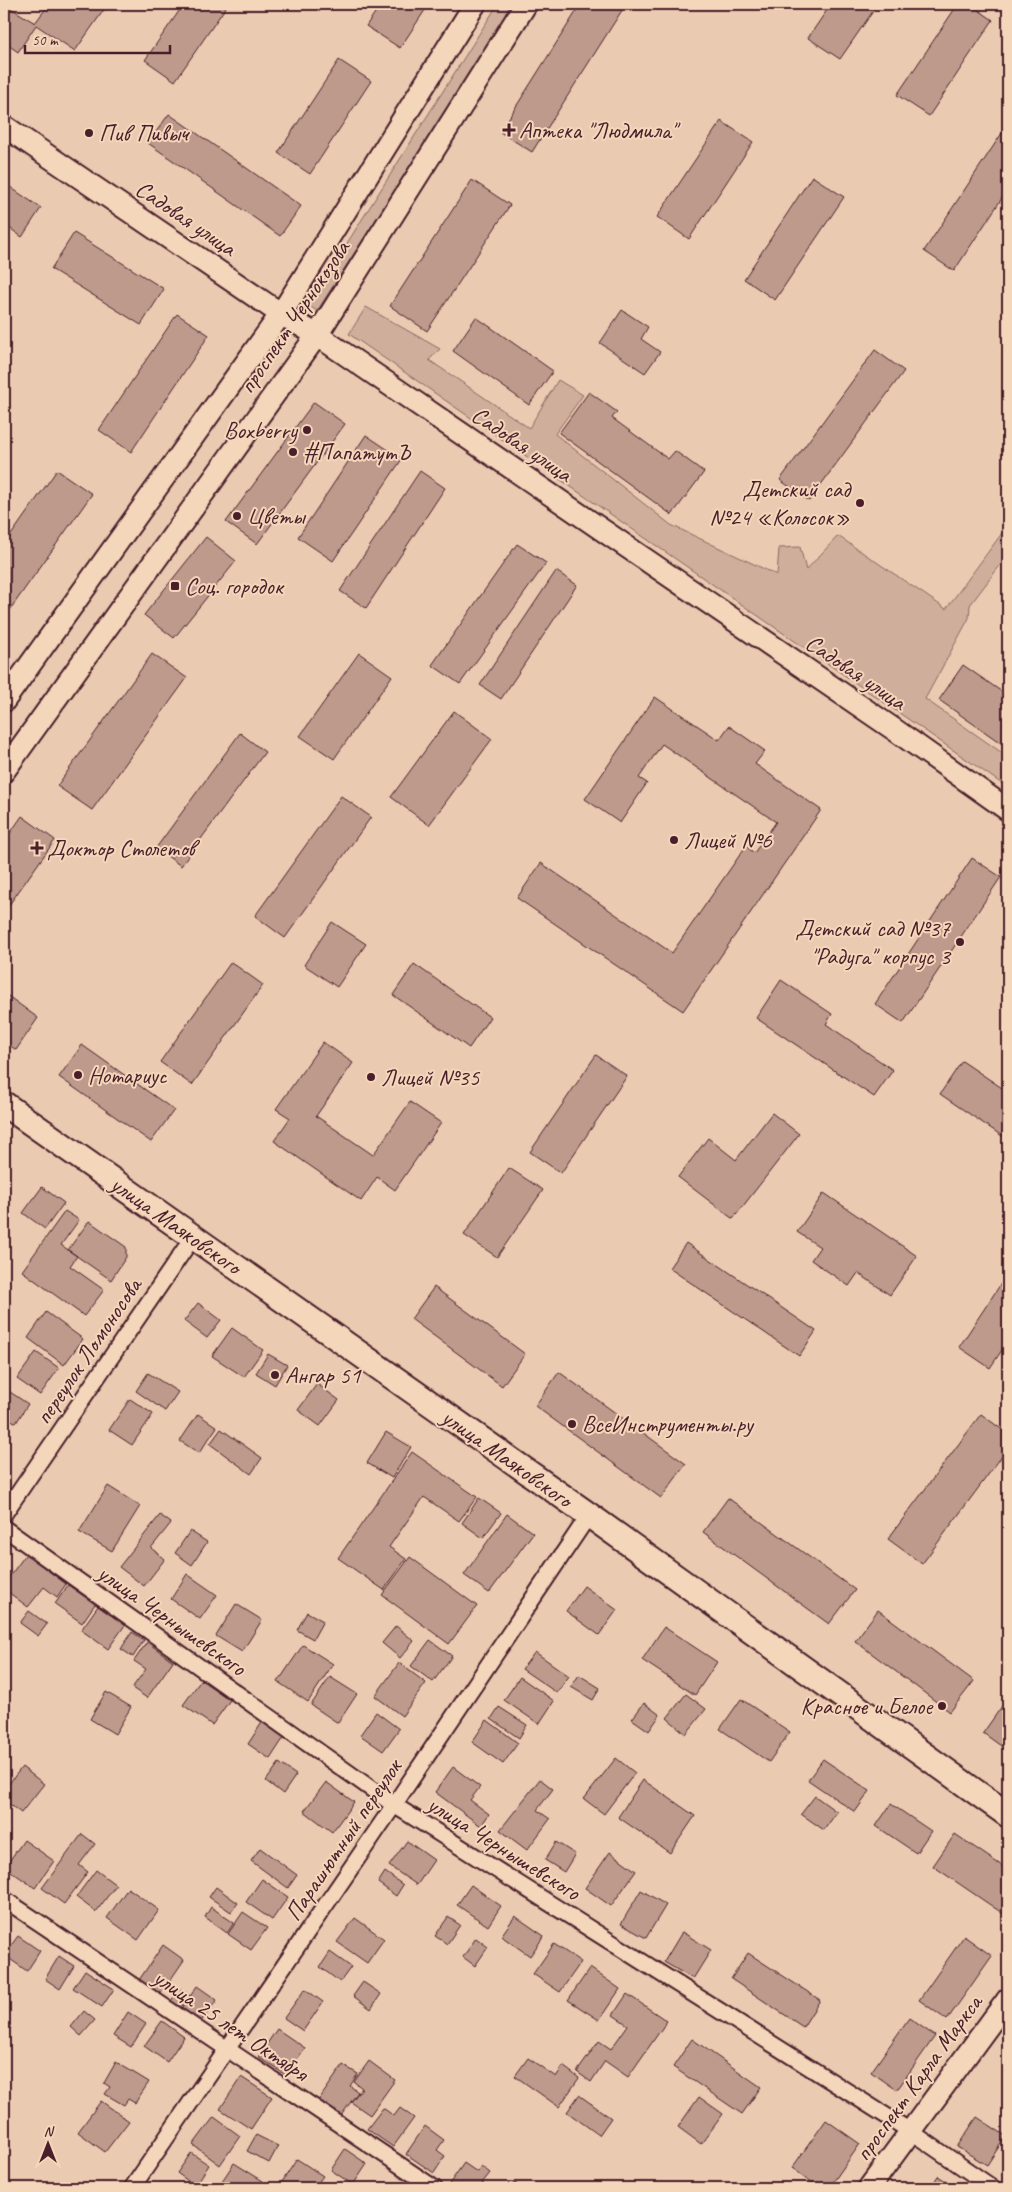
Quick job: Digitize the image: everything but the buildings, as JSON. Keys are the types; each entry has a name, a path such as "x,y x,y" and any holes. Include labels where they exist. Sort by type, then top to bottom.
{"main road":[{"name":"улица Маяковского","path":"4,1104 589,1516 1008,1815"}],"street":[{"name":"проспект Чернокозова","path":"4,701 280,314 475,4"},
{"name":"проспект Чернокозова","path":"4,771 317,335 526,4"},
{"name":"Садовая улица","path":"4,126 280,314 317,335 895,730 1008,810"},
{"name":"переулок Ломоносова","path":"4,1514 193,1237"},
{"name":"Парашютный переулок","path":"132,2188 228,2050 589,1516"},
{"name":"улица Чернышевского","path":"4,1528 394,1805 910,2131 993,2188"},
{"name":"улица 25 лет Октября","path":"4,1899 434,2188"},
{"name":"проспект Карла Маркса","path":"869,2188 1008,1999"}],"shaded area":[{"path":"498,4 515,4 317,311 308,305"},
{"path":"366,307 440,349 429,360 529,428 558,380 583,395 555,434 671,525 777,575 779,548 800,547 806,570 838,536 946,609 1008,525 1008,555 970,605 969,618 925,699 1008,757 1008,788 349,334"}],"place":[{"name":"Аптека \"Людмила\"","path":"509,130"},
{"name":"Пив Пивыч","path":"89,133"},
{"name":"Boxberry","path":"307,430"},
{"name":"#ПапатутЪ","path":"293,452"},
{"name":"Детский сад №24 «Колосок»","path":"860,503"},
{"name":"Цветы","path":"237,516"},
{"name":"Соц. городок","path":"175,586"},
{"name":"Лицей №6","path":"674,840"},
{"name":"Доктор Столетов","path":"37,848"},
{"name":"Детский сад №37 \"Радуга\" корпус 3","path":"960,942"},
{"name":"Нотариус","path":"78,1075"},
{"name":"Лицей №35","path":"371,1077"},
{"name":"Ангар 51","path":"275,1375"},
{"name":"ВсеИнструменты.ру","path":"572,1424"},
{"name":"Красное и Белое","path":"942,1706"}]}
